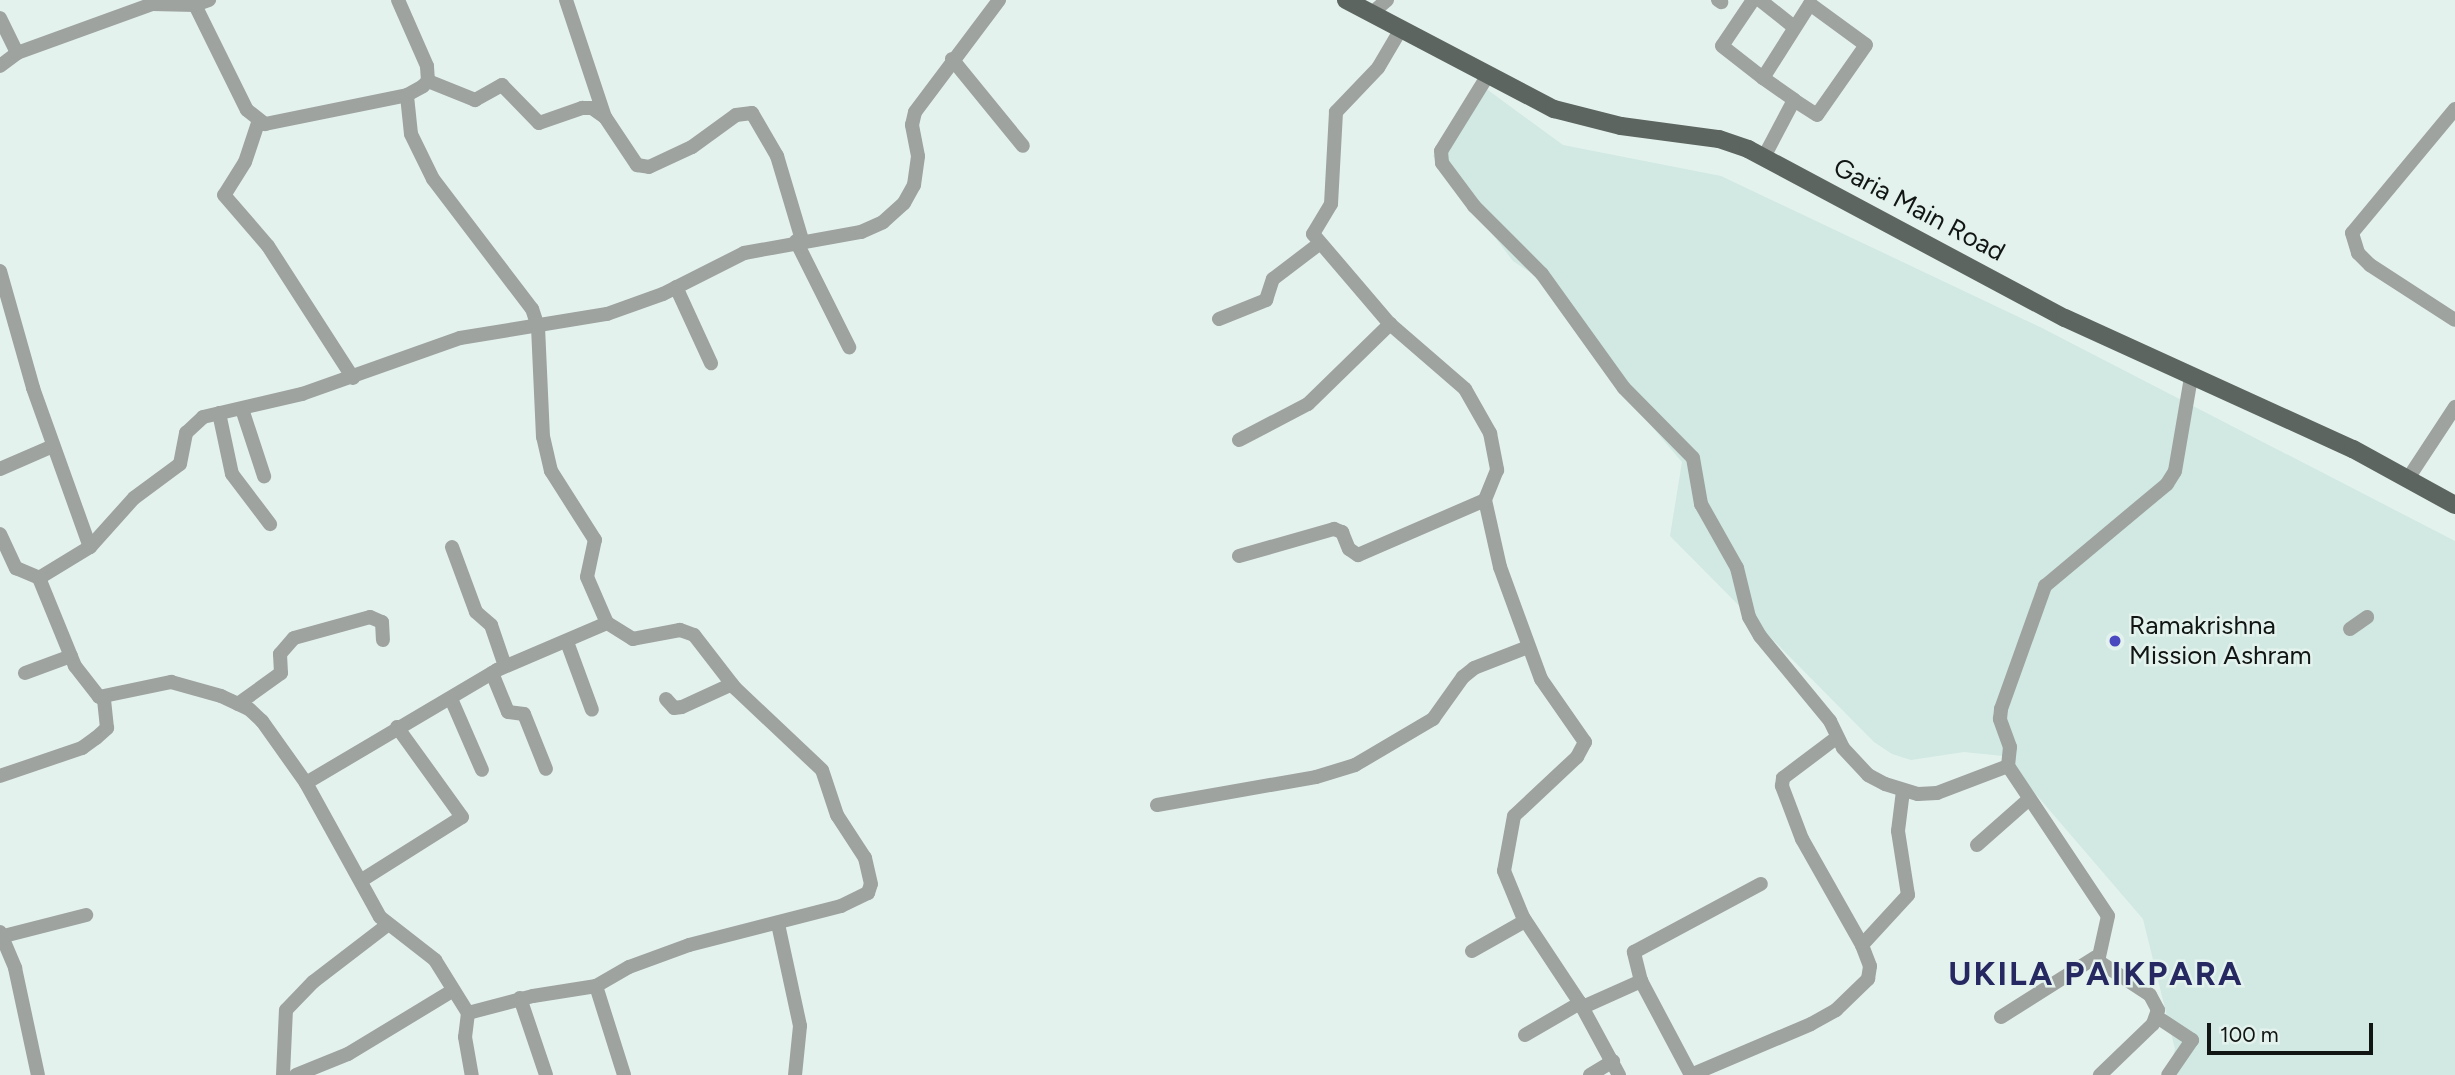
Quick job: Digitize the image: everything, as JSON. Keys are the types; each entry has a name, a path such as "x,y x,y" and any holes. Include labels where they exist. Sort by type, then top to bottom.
{"main road":[{"name":"Garia Main Road","path":"1346,0 1554,108 1583,118 1719,139 1764,157 2065,318 2409,477 2455,505"}],"street":[{"path":"398,0 426,66 428,81"},
{"path":"566,0 605,117"},
{"path":"39,578 90,547 134,498 180,464 186,433 193,423 219,413 242,409 353,377 460,338 607,314 676,287 744,253 861,232 904,203 914,185 918,156 912,125 915,111 999,0"},
{"path":"1372,13 1387,0"},
{"path":"1753,0 1722,46 1763,78 1817,115 1866,45 1811,3 1763,78"},
{"path":"1760,0 1794,27"},
{"path":"0,66 18,53 151,2 202,2 247,110 258,123"},
{"path":"0,18 18,53"},
{"path":"1401,29 1378,68 1336,112 1331,204 1313,228 1319,244 1390,324 1459,382 1479,409 1496,450 1497,470 1485,500 1500,567 1541,679 1585,741 1577,757 1511,820 1504,871 1525,920 1582,1005 1619,1075"},
{"path":"952,60 1023,146"},
{"path":"1488,75 1441,151 1442,163 1474,206 1542,274 1624,387 1693,458 1701,504 1737,568 1749,617 1760,636 1830,721 1836,738 1868,775 1903,791 1954,789 2008,766"},
{"path":"258,123 407,96 428,81"},
{"path":"428,81 475,100 502,85 539,123 582,108 592,108 605,117 643,167 692,147 736,115 752,113 777,156 799,241 849,346"},
{"path":"407,96 411,134 433,178 523,292 538,327 543,437 551,471 595,540 587,577 607,623 633,639 689,632 732,684 822,770 837,815 871,873 868,893 860,898 778,924 674,950 629,967 596,986 520,998 468,1013"},
{"path":"1764,157 1794,100"},
{"path":"2455,109 2352,233 2358,253 2370,265 2455,320"},
{"path":"258,123 245,162 224,195 268,246 353,377"},
{"path":"1219,319 1266,300 1273,279 1319,244"},
{"path":"0,271 53,446 90,547"},
{"path":"676,287 711,363"},
{"path":"1239,440 1284,420 1308,404 1390,324"},
{"path":"2001,1017 2096,957 2107,932 2108,916 2028,800 2008,766 2010,747 2000,719 2001,709 2045,586 2168,484 2175,471 2191,377"},
{"path":"242,409 264,476"},
{"path":"2409,477 2453,412"},
{"path":"219,413 232,474 270,524"},
{"path":"0,469 53,446"},
{"path":"1239,555 1334,529 1342,532 1349,549 1358,555 1485,500"},
{"path":"0,534 16,568 39,578 71,656 89,688 104,697 171,682 238,704 274,734 306,783 386,926 428,953 468,1013 465,1037 472,1075"},
{"path":"452,547 477,612 491,625 508,712 524,714 546,769"},
{"path":"238,704 281,673 280,654 294,638 370,617 382,622 383,640"},
{"path":"2350,629 2367,617"},
{"path":"306,783 397,727 452,701 498,670 607,623"},
{"path":"567,642 592,710"},
{"path":"1157,805 1334,773 1355,765 1433,719 1462,677 1474,668 1528,647"},
{"path":"25,673 71,656"},
{"path":"666,699 674,708 682,707 732,684"},
{"path":"0,776 82,748 96,738 107,728 104,697"},
{"path":"452,701 482,770"},
{"path":"362,880 462,817 397,727"},
{"path":"1761,884 1639,947 1632,958 1641,981 1691,1075 1836,1010 1868,979 1870,966 1862,945 1802,839 1782,786 1783,778 1836,738"},
{"path":"1862,945 1909,895 1898,831 1903,791"},
{"path":"1976,845 2028,800"},
{"path":"38,1075 15,968 1,935 86,915"},
{"path":"1472,951 1525,920"},
{"path":"778,924 799,1016 795,1075"},
{"path":"283,1075 286,1010 313,982 386,926"},
{"path":"2096,957 2150,995 2157,1017 2192,1040 2168,1075"},
{"path":"1525,1035 1582,1005 1641,981"},
{"path":"596,986 624,1075"},
{"path":"296,1075 348,1054 452,991"},
{"path":"520,998 546,1075"},
{"path":"2100,1075 2157,1017"},
{"path":"1590,1075 1613,1061"}],"shaded area":[{"name":"Ramakrishna Mission Ashram","path":"1477,82 1563,145 1721,176 2040,327 2455,541 2455,1075 2167,1075 2175,1049 2143,919 2003,756 1964,752 1911,760 1892,754 1874,742 1670,536 1682,462 1596,361 1537,277 1513,261 1433,156"}],"place":[{"name":"Ramakrishna Mission Ashram","path":"2115,641"}],"district":[{"name":"UKILA PAIKPARA","path":"2096,974"}]}
